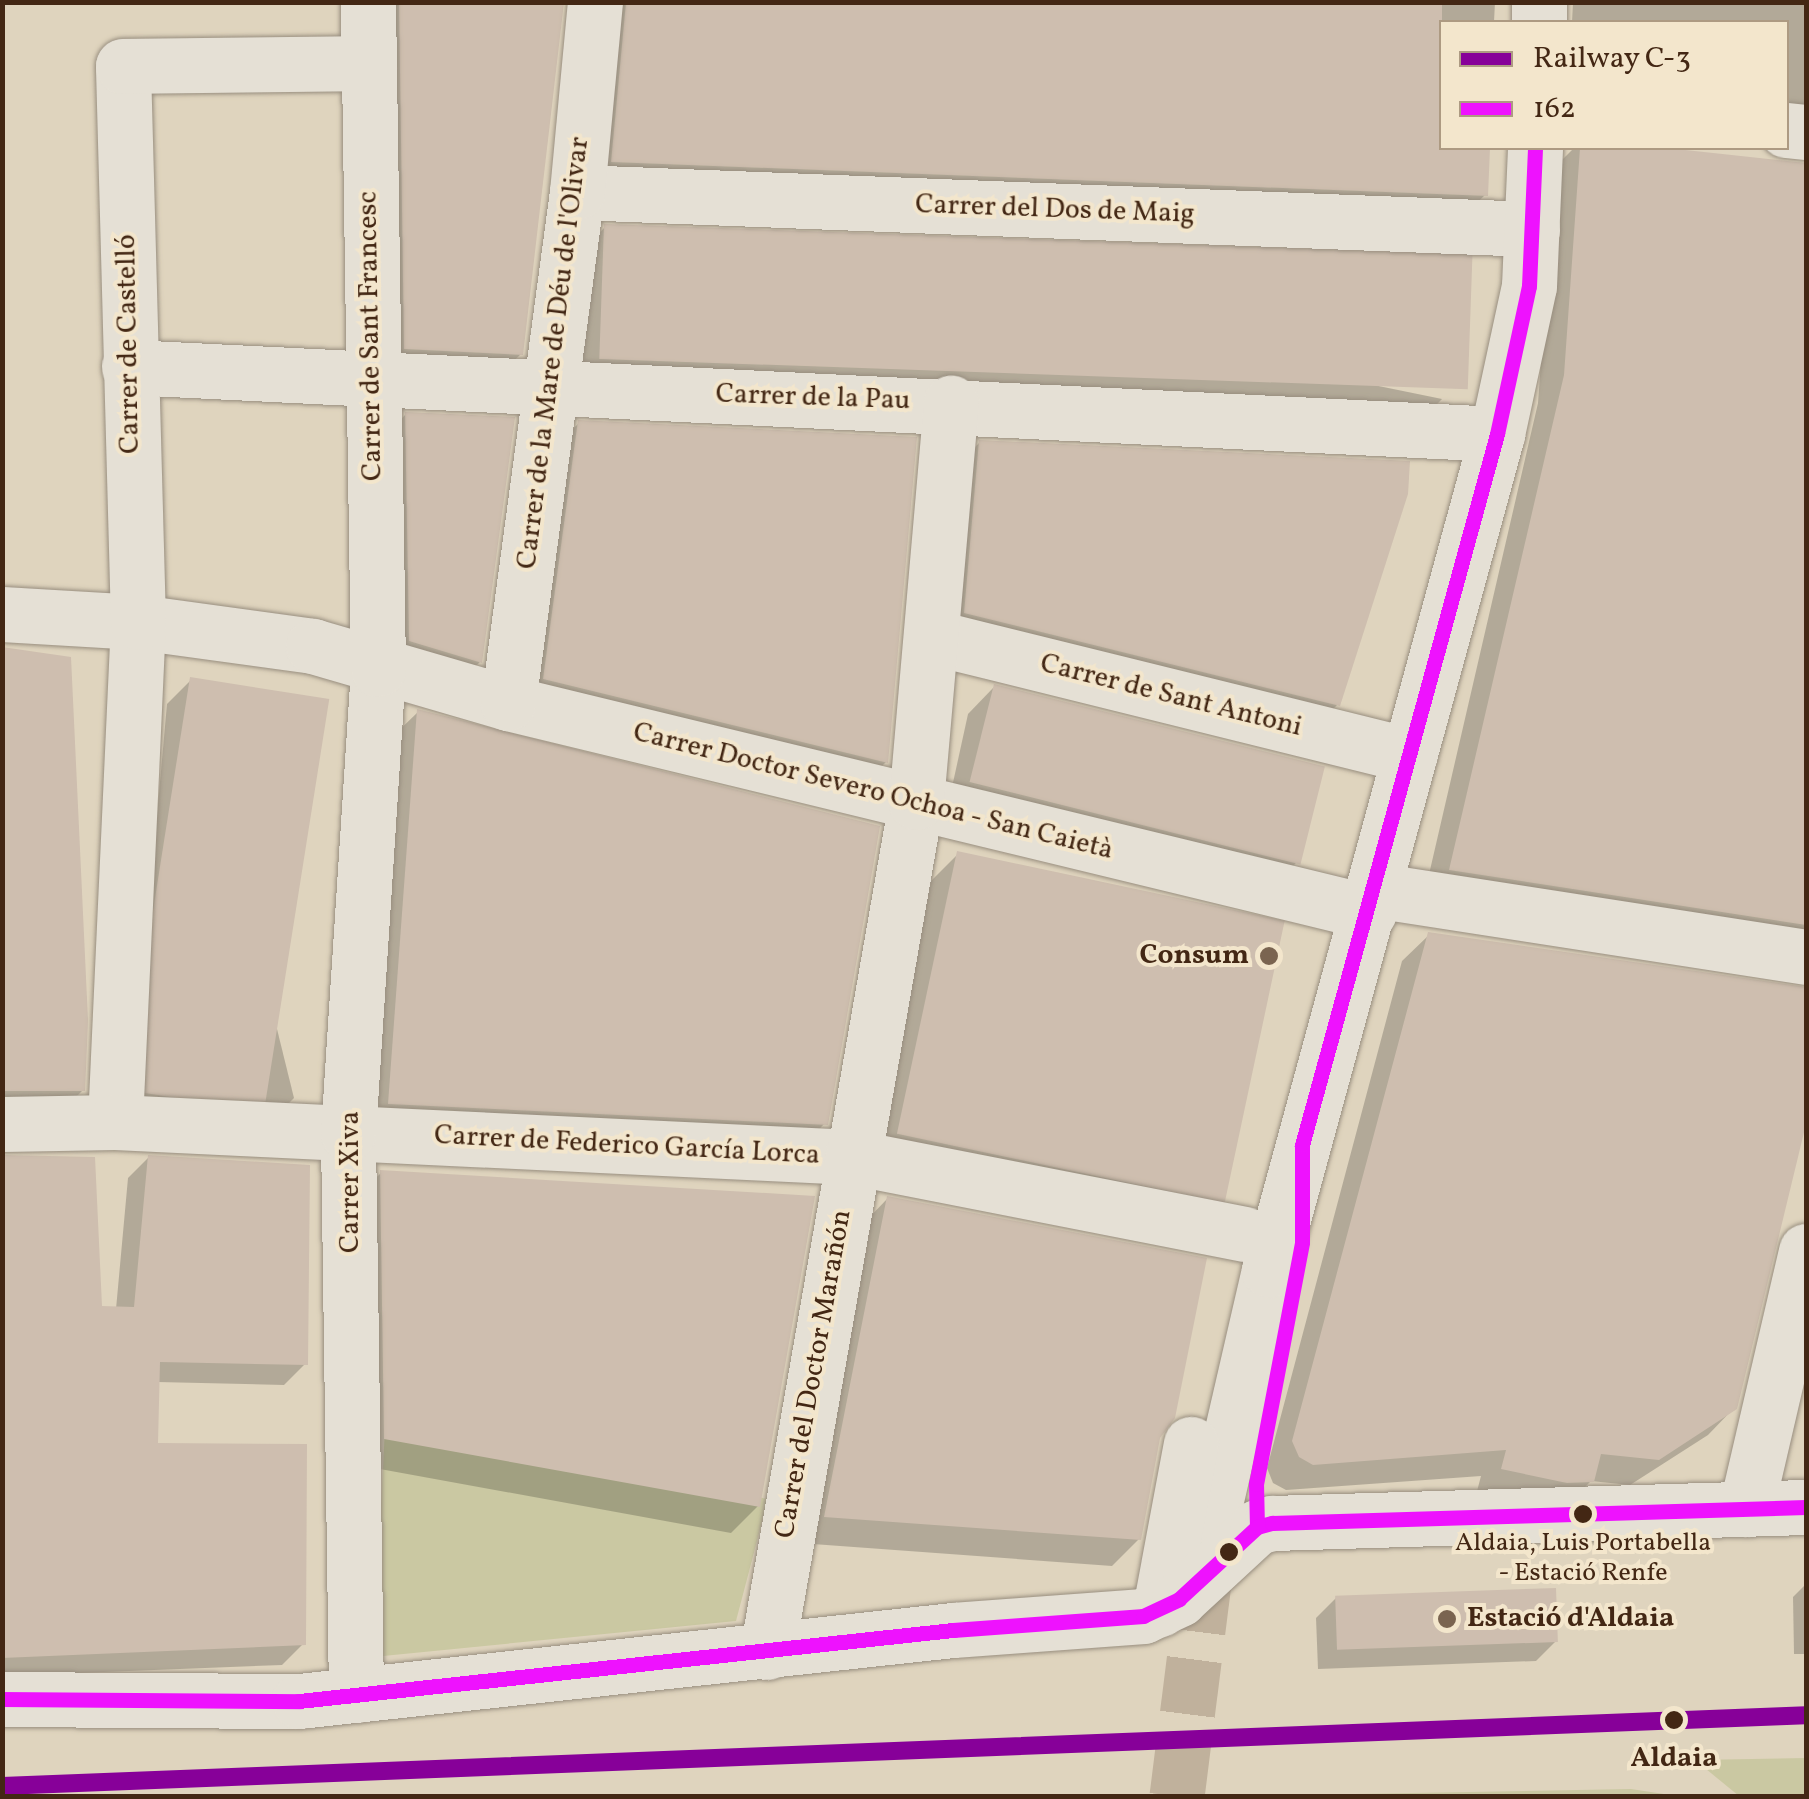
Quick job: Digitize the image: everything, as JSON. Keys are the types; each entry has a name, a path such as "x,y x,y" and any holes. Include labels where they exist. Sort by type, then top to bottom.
{"street":[{"name":"Carrer de Sant Francesc","path":"368,2 369,380 378,669"},
{"name":"Carrer de la Mare de Déu de l'Olivar","path":"508,703 578,192 595,2"},
{"name":"Carrer de Castelló","path":"115,1122 138,622 123,66 369,63"},
{"path":"1160,1609 1171,1529 1245,1234 1302,1145 1497,434 1529,286 1535,150"},
{"name":"Carrer del Dos de Maig","path":"578,192 1532,229"},
{"name":"Carrer de la Pau","path":"129,367 951,403 1497,434"},
{"name":"Carrer del Doctor Marañón","path":"767,1652 916,802 951,403"},
{"name":"Carrer Doctor Severo Ochoa - San Caietà","path":"2,614 138,622 314,646 378,669 508,703 916,802 1372,901 1806,957"},
{"name":"Carrer de Sant Antoni","path":"932,637 1410,755"},
{"name":"Carrer Xiva","path":"356,1695 348,1134 378,669"},
{"name":"Carrer de Federico García Lorca","path":"2,1124 115,1122 852,1156 1245,1234"},
{"path":"2,1699 299,1701 953,1630 1078,1624 1160,1609 1195,1587 1256,1484 1304,1228 1302,1145"},
{"path":"1746,1509 1806,1251"},
{"path":"1234,1522 1806,1507"}],"shaded area":[{"path":"385,1429 768,1499 736,1621 373,1657"},
{"path":"1806,1758 1806,1796 1739,1796 1695,1760"},
{"path":"1631,1789 1677,1796 1248,1796"}],"building":[{"path":"399,2 564,2 523,355 404,349"},
{"path":"626,2 1442,2 1439,150 1490,150 1488,196 611,162"},
{"path":"1580,150 1686,150 1806,163 1806,925 1449,870 1564,375"},
{"path":"604,224 1472,254 1468,389 599,359"},
{"path":"405,412 515,417 482,663 409,641"},
{"path":"578,420 917,437 888,763 543,679"},
{"path":"979,440 1410,461 1408,494 1340,706 964,613"},
{"path":"2,647 71,657 88,1020 85,1091 2,1091"},
{"path":"190,677 329,699 264,1112 125,1090"},
{"path":"994,684 1325,766 1300,864 970,782"},
{"path":"417,709 880,826 828,1125 388,1104"},
{"path":"957,851 1285,921 1225,1203 897,1134"},
{"path":"1428,932 1806,987 1806,1124 1737,1409 1659,1460 1601,1454 1594,1482 1567,1483 1501,1469 1506,1450 1313,1465 1299,1457 1292,1441"},
{"path":"2,1155 95,1157 102,1306 134,1307 148,1155 310,1165 308,1365 160,1362 158,1443 307,1444 306,1645 2,1658"},
{"path":"380,1170 815,1196 760,1507 384,1439"},
{"path":"887,1196 1207,1258 1175,1418 1160,1438 1141,1540 824,1517"},
{"name":"Estació d'Aldaia","path":"1556,1588 1558,1642 1337,1650 1335,1596"}],"tunnel":[{"path":"1177,1796 1209,1541"}],"rail line":[{"name":"C-3","path":"2,1786 1806,1715"}],"transit line":[{"name":"162","path":"1257,1527 1256,1484 1302,1242 1302,1145 1497,434 1529,286 1535,150"},
{"name":"162","path":"2,1699 299,1701 953,1630 1143,1616 1179,1599 1257,1527 1272,1523 1806,1507"}],"place":[{"name":"Consum","path":"1269,956"},
{"name":"Aldaia, Luis Portabella - Estació Renfe","path":"1583,1514"},
{"name":"Estació d'Aldaia","path":"1447,1619"},
{"name":"Aldaia","path":"1674,1720"}]}
